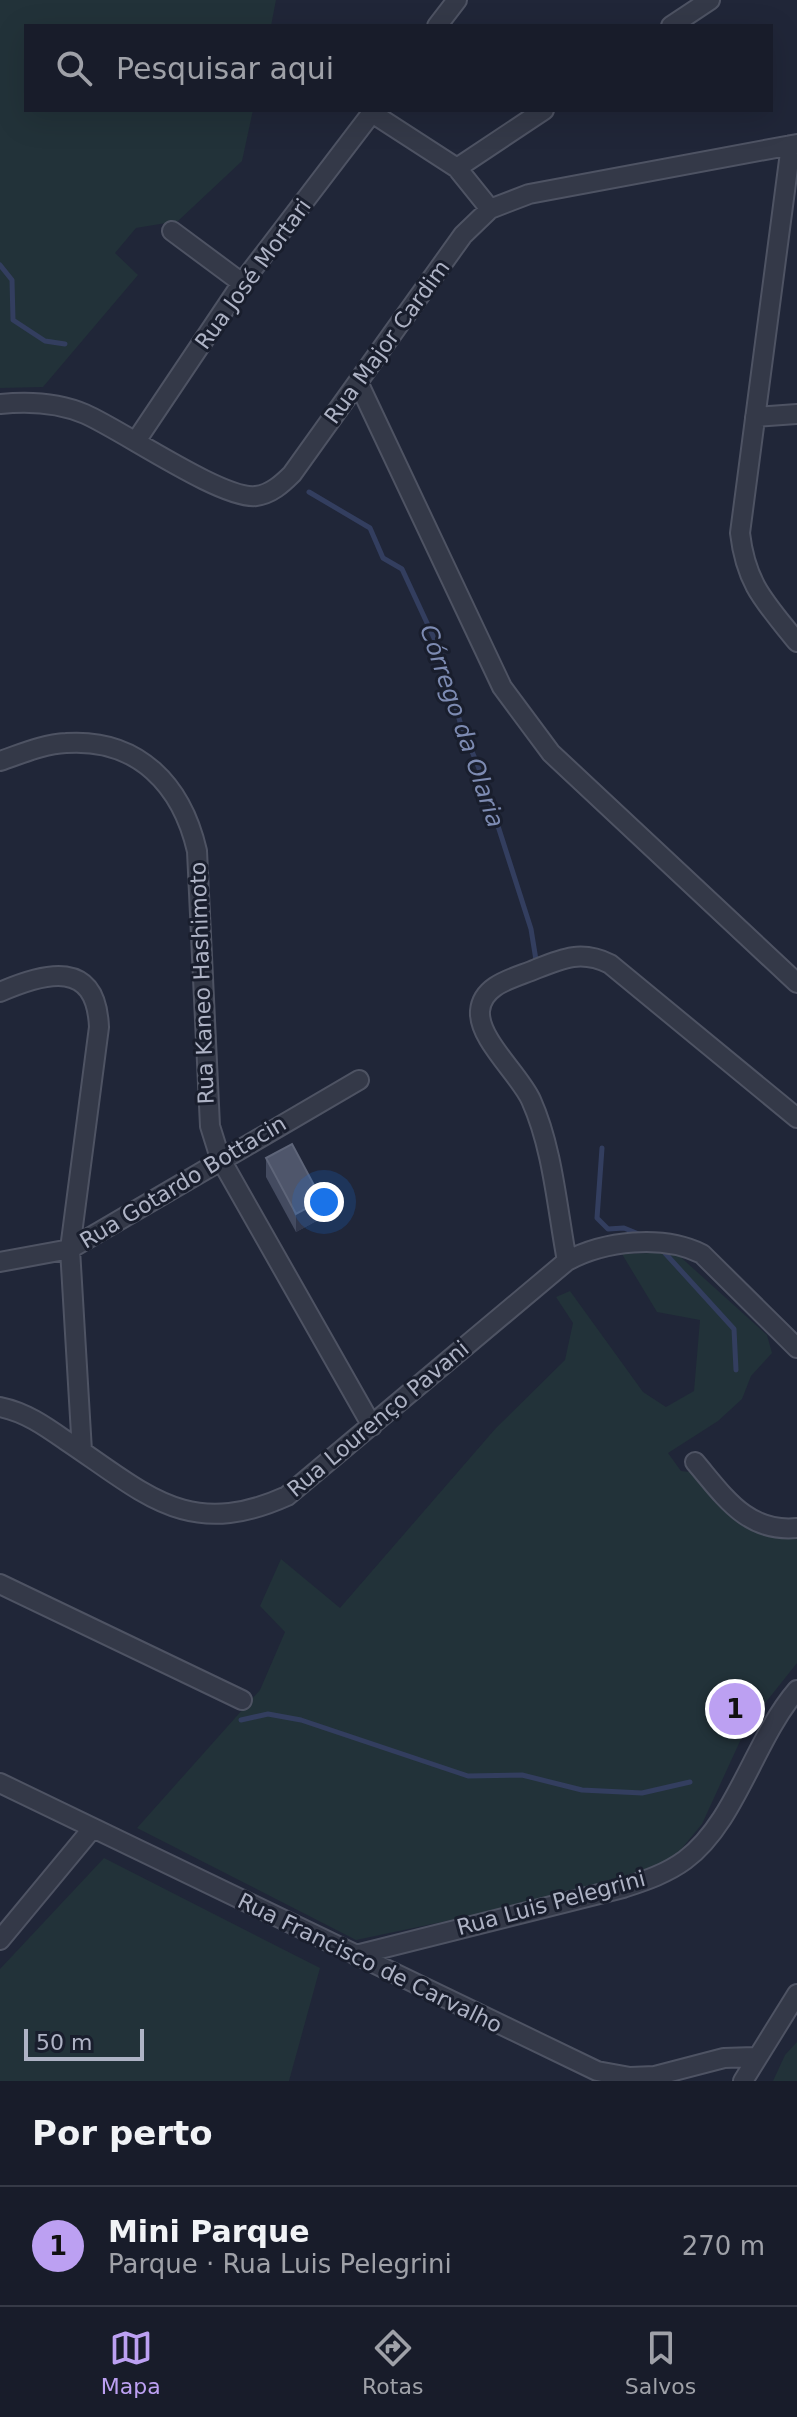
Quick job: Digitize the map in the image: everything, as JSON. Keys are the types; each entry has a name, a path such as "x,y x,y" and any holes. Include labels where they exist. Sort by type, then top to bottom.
{"street":[{"path":"439,24 457,0"},
{"path":"674,24 710,0"},
{"name":"Rua José Mortari","path":"136,441 242,283 372,112"},
{"path":"374,112 457,168 490,209"},
{"path":"457,168 541,112"},
{"path":"794,145 740,533 744,564 757,591 797,642"},
{"name":"Rua Major Cardim","path":"0,404 28,402 59,406 84,414 229,491 256,496 281,485 292,474 463,235 490,209 529,194 794,145"},
{"path":"172,231 242,283"},
{"path":"358,382 502,687 551,753 797,983"},
{"path":"755,417 797,414"},
{"name":"Rua Kaneo Hashimoto","path":"0,761 66,743 106,746 142,761 169,785 189,818 197,851 206,1096 220,1158 372,1426"},
{"path":"567,1261 543,1135 530,1098 483,1028 480,1012 484,998 493,987 567,956 595,956 610,964 797,1118"},
{"path":"0,992 34,977 52,975 72,978 90,989 98,1005 99,1027 70,1249 82,1451"},
{"name":"Rua Gotardo Bottacin","path":"0,1262 70,1249 220,1158 359,1080"},
{"name":"Rua Lourenço Pavani","path":"0,1407 35,1420 168,1506 223,1516 258,1509 287,1496 567,1261 586,1251 612,1244 690,1248 702,1254 797,1348"},
{"path":"695,1462 752,1522 770,1528 797,1528"},
{"path":"0,1584 242,1700"},
{"name":"Rua Luis Pelegrini","path":"356,1955 623,1888 657,1876 685,1860 709,1838 769,1727 797,1690"},
{"name":"Rua Francisco de Carvalho","path":"0,1783 597,2071 655,2078 724,2058 754,2057"},
{"path":"0,1940 92,1829"},
{"path":"743,2081 754,2057 797,1994"}],"shaded area":[{"path":"0,0 276,0 271,24 24,24 24,112 253,112 242,161 178,221 136,228 115,253 138,275 43,387 0,388"},
{"path":"675,1252 767,1335 772,1353 751,1376 742,1399 718,1421 668,1453 681,1471 698,1473 751,1529 797,1531 797,1663 747,1726 702,1824 673,1859 576,1894 356,1940 137,1828 260,1690 285,1632 260,1606 281,1559 340,1608 496,1428 565,1360 573,1323 556,1297 570,1291 643,1392 666,1407 694,1391 700,1320 657,1312 622,1254"},
{"path":"104,1858 320,1968 289,2081 0,2081 0,1969"},
{"path":"797,2042 797,2081 773,2081 785,2055"}],"building":[{"path":"292,1144 322,1200 296,1214 266,1158"}],"waterway":[{"name":"Córrego da Olaria","path":"0,265 12,280 13,320 45,341 65,344"},
{"name":"Córrego da Olaria","path":"309,492 370,528 383,558 402,569 440,651 460,722 482,776 531,929 536,960"},
{"name":"Córrego da Olaria","path":"602,1148 597,1218 608,1229 624,1228 641,1235"},
{"name":"Córrego da Olaria","path":"664,1252 734,1329 736,1370"},
{"path":"241,1720 268,1714 301,1720 468,1776 522,1775 582,1790 642,1793 690,1782"}],"place":[{"name":"Mini Parque","path":"735,1709"}]}
